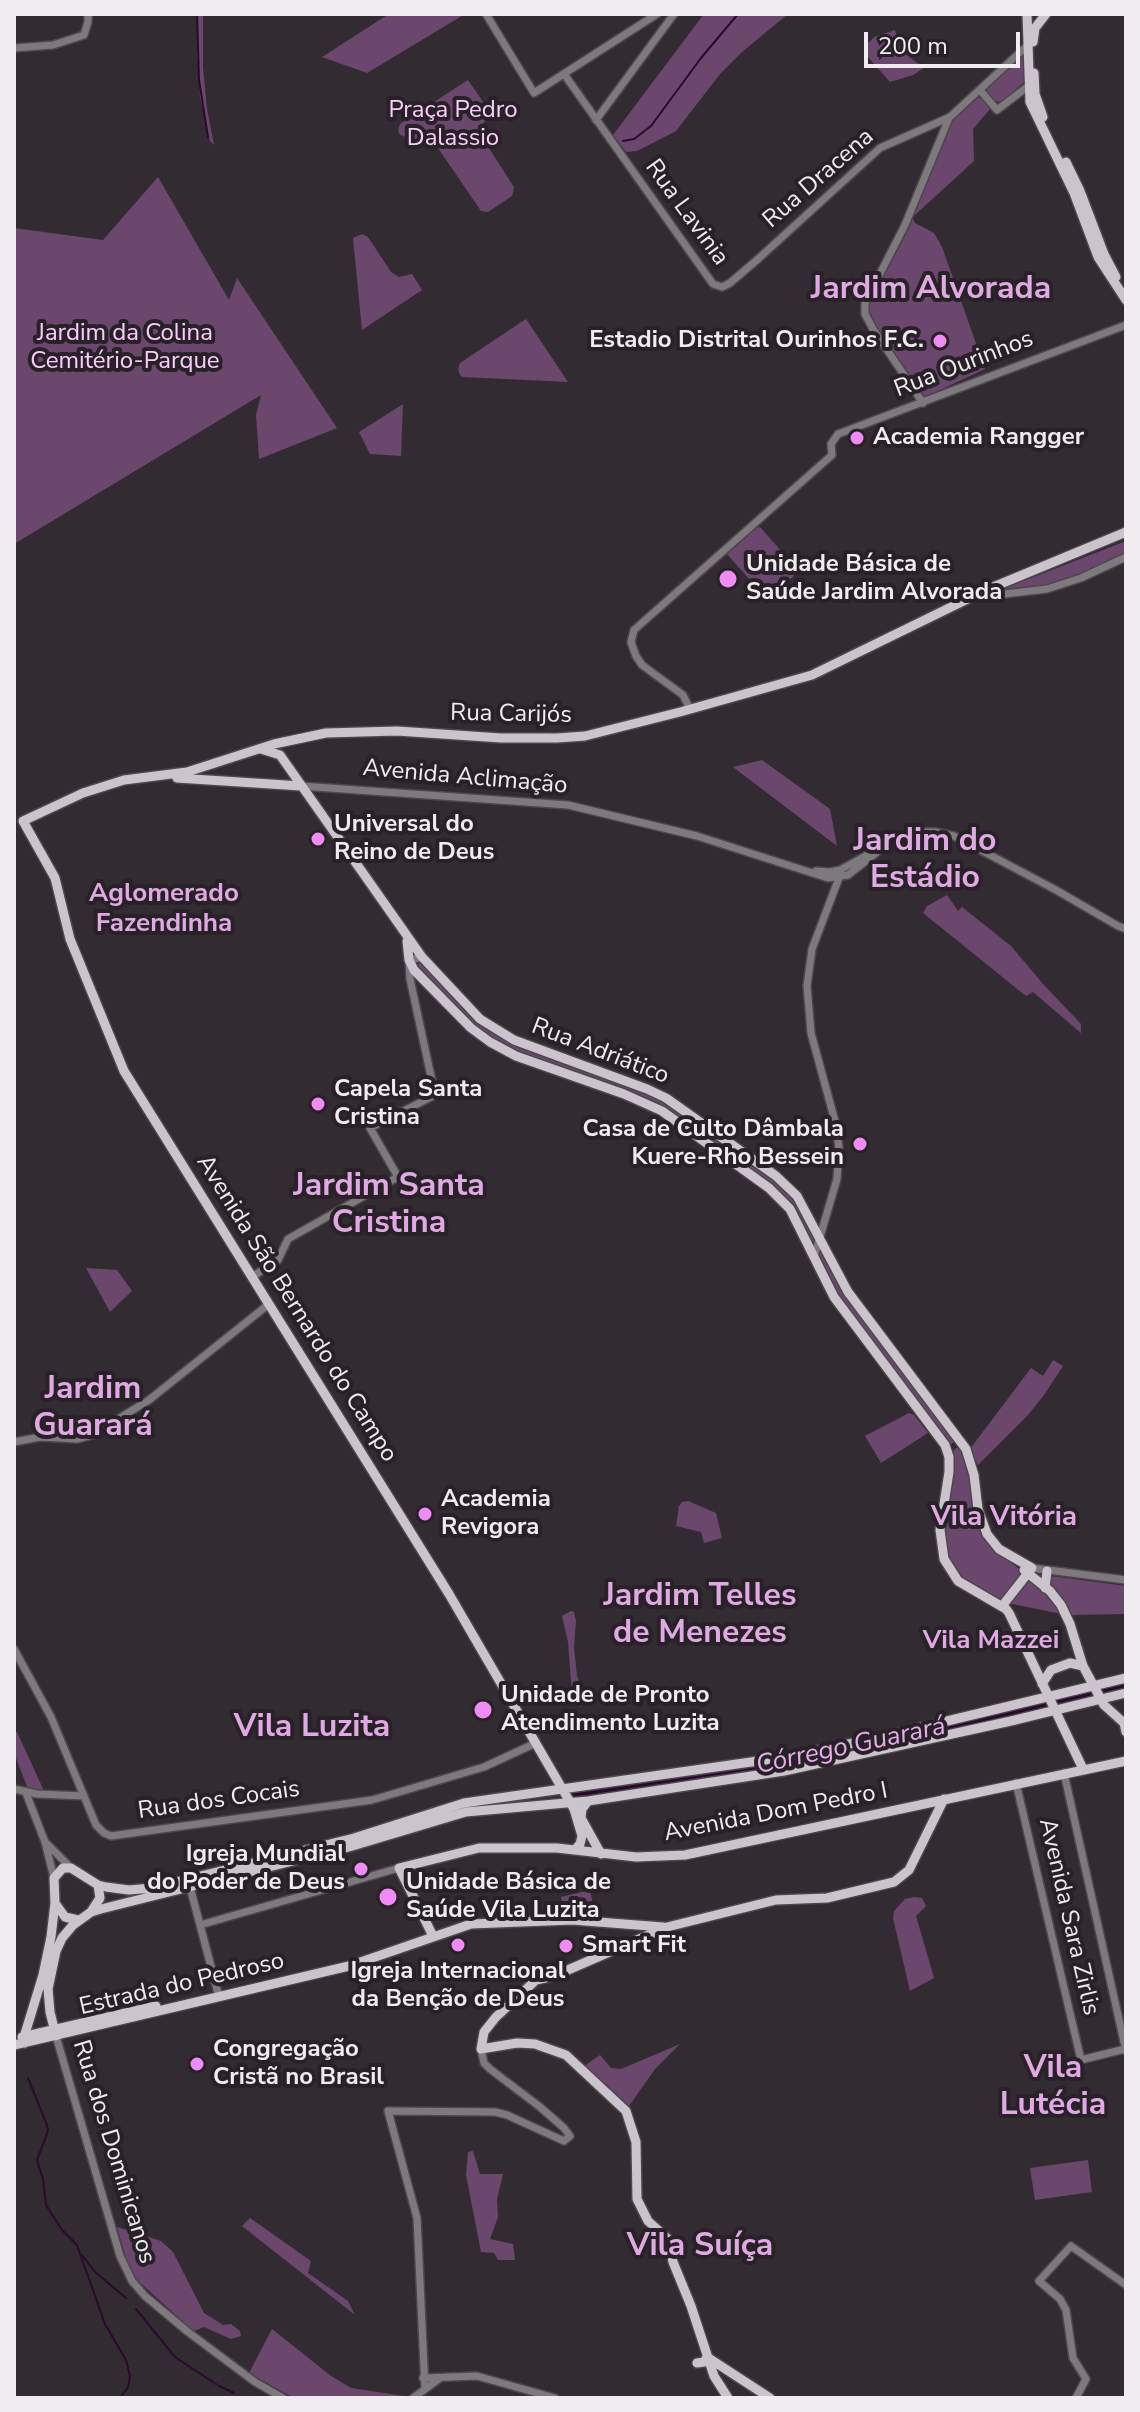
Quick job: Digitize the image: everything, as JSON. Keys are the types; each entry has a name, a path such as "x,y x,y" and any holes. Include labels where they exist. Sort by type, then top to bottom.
{"main road":[{"path":"1028,14 1034,18 1044,16"},
{"path":"1028,14 1032,107 1074,193 1098,257 1126,300"},
{"path":"1044,16 1033,33 1031,83 1041,113 1080,191 1104,254 1126,291"},
{"name":"Rua Carijós","path":"19,819 124,780 140,776 160,777 212,765 290,740 326,733 371,731 557,738 585,736 690,709 812,675 986,590 1126,532"},
{"path":"261,749 280,755 282,747 290,740"},
{"name":"Rua Adriático","path":"280,755 405,934 409,949 488,1025 505,1036 647,1089 676,1104 789,1187 804,1206 841,1306 948,1451"},
{"path":"212,765 214,781"},
{"name":"Avenida Aclimação","path":"160,777 301,786"},
{"name":"Avenida São Bernardo do Campo","path":"19,819 55,878 70,939 124,1071 452,1599 571,1803 581,1832 580,1844 575,1850"},
{"name":"Rua Adriático","path":"416,956 414,970 471,1028 490,1042 516,1056 645,1103 669,1116 782,1200 820,1244 855,1302 961,1442 974,1475 976,1502 983,1527 992,1542 1030,1571 1058,1601 1066,1615 1083,1666 1107,1709 1124,1723 1126,1732"},
{"path":"841,1306 851,1308 855,1302"},
{"path":"855,1327 858,1320 866,1316"},
{"path":"961,1442 948,1451 949,1472 940,1519 944,1559 954,1578 1009,1613 1083,1769"},
{"path":"1002,1606 1030,1571"},
{"path":"1045,1588 1047,1571"},
{"path":"1042,1684 1048,1673 1060,1667 1073,1662 1083,1666"},
{"path":"56,2032 50,2012 48,1984 56,1951 65,1934 91,1912 349,1847 466,1812 588,1801 784,1771 1098,1692 1126,1678"},
{"path":"19,2041 34,2007 47,1960 55,1903 54,1878 60,1870 71,1868 98,1885 129,1890 156,1887 348,1840 464,1803 789,1757 1098,1692 1126,1693"},
{"name":"Avenida Dom Pedro I","path":"399,1868 479,1848 575,1850 648,1857 685,1855 1126,1761"},
{"path":"525,1806 525,1798 536,1792 553,1773"},
{"path":"728,2398 716,2381 673,2262 668,2239 648,2221 637,2199 636,2142 626,2111 574,2061 558,2051 535,2044 517,2043 481,2049 484,2032 536,1980 554,1976 667,1927 776,1900 827,1898 894,1882 907,1873 944,1799"},
{"path":"588,1801 582,1809 581,1818 601,1854"},
{"path":"399,1868 433,1936"},
{"path":"91,1912 100,1898 98,1885"},
{"path":"55,1903 65,1917 78,1920"},
{"name":"Estrada do Pedroso","path":"19,2041 348,1960 358,1961 471,1924 576,1920 667,1927"},
{"path":"34,2007 50,2012"},
{"path":"697,2363 704,2362 707,2357"},
{"path":"707,2357 770,2398"}],"street":[{"path":"14,48 69,42 84,35 88,14"},
{"path":"486,14 534,93 657,14"},
{"path":"596,120 674,14"},
{"name":"Rua Dracena","path":"715,286 730,283 880,148 950,117 1027,46"},
{"name":"Rua Lavinia","path":"564,74 715,286"},
{"path":"980,90 997,110 1031,83"},
{"path":"923,403 873,329 865,314 865,303 905,225 950,117"},
{"path":"920,130 942,133"},
{"name":"Rua Ourinhos","path":"690,709 683,695 642,665 631,642 634,630 832,455 831,444 838,434 1126,325"},
{"name":"Rua Carijós","path":"986,590 1004,594 1047,589 1081,578 1126,557"},
{"name":"Avenida Aclimação","path":"301,786 568,805 697,836 806,870 840,874"},
{"path":"820,1244 837,1179 839,1148 836,1125 811,1033 807,986 812,949 840,874 856,870 900,837 935,832 954,836 1126,929"},
{"path":"412,987 416,956"},
{"path":"252,1277 278,1260 288,1239 398,1177 370,1128 435,1095 412,987 414,970"},
{"path":"14,1442 40,1437 77,1439 92,1435 149,1400 269,1304"},
{"path":"1030,1571 1126,1580"},
{"name":"Rua dos Cocais","path":"14,1649 51,1717 99,1829 107,1835 372,1800 484,1767 536,1743"},
{"path":"1064,1773 1126,2050"},
{"name":"Avenida Sara Zirlis","path":"1016,1783 1081,2060 1126,2050"},
{"path":"14,1789 26,1793 84,1796"},
{"path":"26,1793 45,1842 54,1878"},
{"path":"45,1842 71,1868"},
{"name":"Avenida Dom Pedro I","path":"200,1925 399,1868"},
{"path":"190,1887 218,1994"},
{"name":"Rua dos Dominicanos","path":"56,2032 120,2256 132,2281 145,2296 199,2340 255,2382 283,2398"},
{"path":"425,2389 417,2218 388,2111 495,2112 564,2141 570,2134 487,2066 481,2049"},
{"path":"1076,2398 1086,2379 1073,2358 1064,2304 1039,2281 1071,2246 1126,2285"},
{"path":"423,2378 477,2376 555,2398"},
{"path":"413,2398 441,2377"}],"green space":[{"path":"198,14 203,14 203,68 214,145 210,141 200,97"},
{"path":"389,14 465,14 367,73 322,57"},
{"path":"704,14 788,14 720,74 676,131 637,151 626,152 613,135"},
{"path":"895,30 900,50 924,68 890,82 867,56 864,48 874,37"},
{"path":"1024,53 1026,80 1002,102 994,101 986,87"},
{"name":"Praça Pedro Dalassio","path":"468,80 492,115 482,124 483,139 514,187 512,196 488,212 481,211 438,148 400,135 398,130 400,124"},
{"path":"977,98 982,98 990,109 973,129 974,161 913,214 950,122"},
{"name":"Jardim da Colina Cemitério-Parque","path":"158,177 229,300 237,278 337,428 259,459 256,415 261,395 14,544 14,228 103,240"},
{"path":"912,217 915,223 934,233 942,247 985,369 925,397 875,324 869,310 871,298"},
{"path":"362,234 368,237 391,272 399,277 412,274 422,290 362,330 353,238"},
{"path":"526,319 568,382 460,375 460,363"},
{"path":"403,404 401,456 370,454 359,432"},
{"path":"760,527 798,570 792,578 760,591 726,553"},
{"path":"1126,541 1126,553 1079,575 1044,586 998,591"},
{"path":"762,760 830,809 837,846 733,767"},
{"path":"947,895 958,911 962,907 1011,946 1081,1024 1081,1033 1033,992 1026,996 923,913 927,906"},
{"path":"422,962 478,1021 654,1095 752,1161 795,1198 838,1282 956,1440 949,1446 837,1296 797,1216 663,1108 506,1048 473,1026 434,982 421,972 417,965"},
{"path":"86,1268 117,1270 132,1291 110,1312"},
{"path":"1053,1360 1063,1366 1044,1395 978,1465 970,1449 1031,1368 1043,1376"},
{"path":"909,1413 928,1433 881,1463 865,1436"},
{"path":"961,1447 970,1473 974,1510 980,1528 996,1551 1023,1572 1001,1602 969,1585 956,1573 947,1558 943,1530 952,1453"},
{"path":"688,1501 716,1513 722,1538 704,1543 701,1532 676,1526 679,1506"},
{"path":"1028,1576 1045,1591 1061,1614 1008,1603"},
{"path":"1051,1576 1126,1586 1126,1614 1072,1615 1051,1587"},
{"path":"571,1611 576,1621 574,1647 577,1676 586,1701 581,1702 581,1708 572,1695 568,1642 562,1616"},
{"path":"17,1732 44,1791 28,1789 14,1753 14,1733"},
{"path":"590,1890 593,1916 563,1913 561,1897"},
{"path":"922,1898 926,1906 916,1916 934,1978 910,1991 893,1918 894,1911 905,1899"},
{"path":"680,2044 655,2069 629,2106 584,2066 600,2055 611,2068 621,2069"},
{"path":"473,2151 480,2174 503,2174 497,2199 498,2217 490,2239 513,2244 515,2260 498,2260 494,2253 481,2252 466,2175 468,2152"},
{"path":"1088,2160 1092,2192 1035,2200 1030,2168"},
{"path":"250,2218 311,2261 308,2273 348,2301 355,2315 242,2226"},
{"path":"117,2227 161,2241 173,2252 204,2313 223,2325 231,2324 240,2331 241,2336 231,2339 204,2327 194,2331 190,2328 136,2279 128,2265"},
{"path":"272,2329 351,2388 404,2396 294,2398 249,2373"}],"waterway":[{"path":"197,14 199,80 208,137"},
{"path":"623,141 634,139 651,126 738,14"},
{"name":"Córrego Guarará","path":"573,1795 796,1763 1126,1685"},
{"path":"28,2078 48,2131 37,2160 46,2205 62,2230 77,2245 105,2324 126,2360 130,2376 128,2387 120,2398"},
{"path":"82,2255 95,2272 126,2298"},
{"path":"136,2309 175,2357 234,2393"}],"place":[{"name":"Estadio Distrital Ourinhos F.C.","path":"940,341"},
{"name":"Academia Rangger","path":"857,438"},
{"name":"Unidade Básica de Saúde Jardim Alvorada","path":"728,579"},
{"name":"Universal do Reino de Deus","path":"318,839"},
{"name":"Capela Santa Cristina","path":"318,1104"},
{"name":"Casa de Culto Dâmbala Kuere-Rho Bessein","path":"860,1144"},
{"name":"Academia Revigora","path":"425,1514"},
{"name":"Unidade de Pronto Atendimento Luzita","path":"483,1710"},
{"name":"Igreja Mundial do Poder de Deus","path":"361,1869"},
{"name":"Unidade Básica de Saúde Vila Luzita","path":"388,1897"},
{"name":"Igreja Internacional da Benção de Deus","path":"458,1945"},
{"name":"Smart Fit","path":"566,1946"},
{"name":"Congregação Cristã no Brasil","path":"197,2064"}],"district":[{"name":"Jardim Alvorada","path":"931,290"},
{"name":"Jardim do Estádio","path":"925,860"},
{"name":"Aglomerado Fazendinha","path":"164,910"},
{"name":"Jardim Santa Cristina","path":"389,1206"},
{"name":"Jardim Guarará","path":"93,1408"},
{"name":"Vila Vitória","path":"1004,1518"},
{"name":"Jardim Telles de Menezes","path":"700,1616"},
{"name":"Vila Mazzei","path":"991,1642"},
{"name":"Vila Luzita","path":"312,1728"},
{"name":"Vila Lutécia","path":"1053,2088"},
{"name":"Vila Suíça","path":"700,2247"}]}
